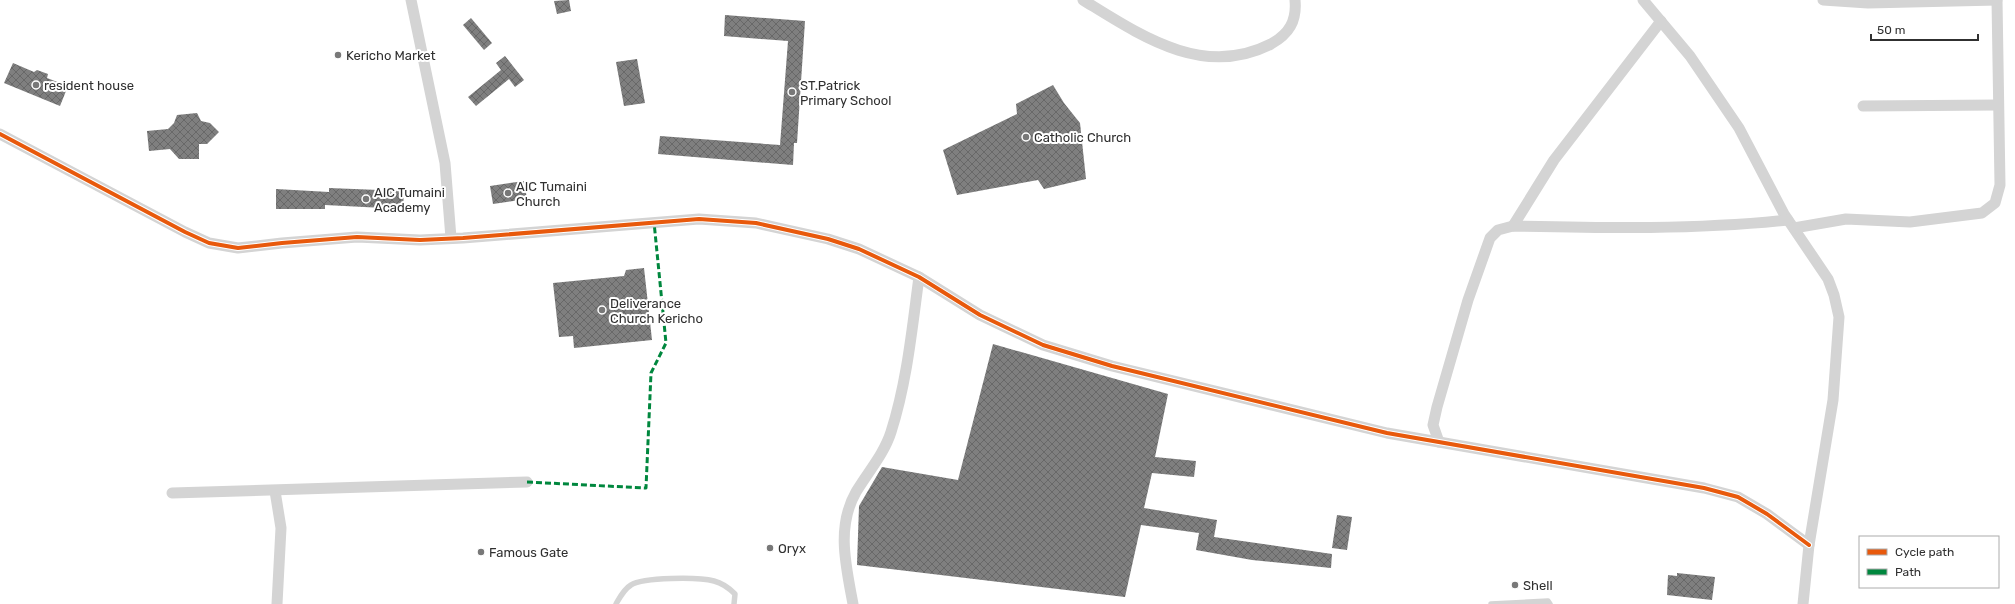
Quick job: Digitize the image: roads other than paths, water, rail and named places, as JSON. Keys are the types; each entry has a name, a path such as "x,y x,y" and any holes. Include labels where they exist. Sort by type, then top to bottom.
{"street":[{"path":"411,0 445,163 451,238"},
{"path":"1083,0 1136,33 1192,55 1218,58 1260,49 1283,36 1294,20 1295,0"},
{"path":"1643,0 1690,56 1739,128 1791,224 1828,279 1834,295 1839,317 1834,400 1809,545 1803,604"},
{"path":"1439,442 1434,431 1435,416 1468,300 1490,238 1498,230 1513,226 1791,224 1846,218 1910,222 1982,213 1995,203 2000,185 1997,0 1868,2 1823,0"},
{"path":"1513,226 1554,160 1661,21"},
{"path":"1863,106 1998,105"},
{"path":"0,134 185,232 209,243 223,247 238,248 357,237 420,240 699,219 756,223 828,239 853,247 919,277 980,315 1043,345 1112,366 1387,433 1704,488 1731,495 1738,497 1768,514 1809,545"},
{"path":"853,604 843,543 844,525 855,494 886,447 900,405 919,277"},
{"path":"172,493 527,482"},
{"path":"275,491 281,528 277,604"}],"lane":[{"path":"616,604 630,586 642,580 699,579 715,581 727,587 734,594 734,604"},
{"path":"1490,604 1548,601 1550,604"}],"place":[{"name":"Kericho Market","path":"338,55"},
{"name":"resident house","path":"36,85"},
{"name":"ST.Patrick Primary School","path":"792,92"},
{"name":"Catholic Church","path":"1026,137"},
{"name":"AIC Tumaini Church","path":"508,193"},
{"name":"AIC Tumaini Academy","path":"366,199"},
{"name":"Deliverance Church Kericho","path":"602,310"},
{"name":"Oryx","path":"770,548"},
{"name":"Famous Gate","path":"481,552"},
{"name":"Shell","path":"1515,585"}]}
